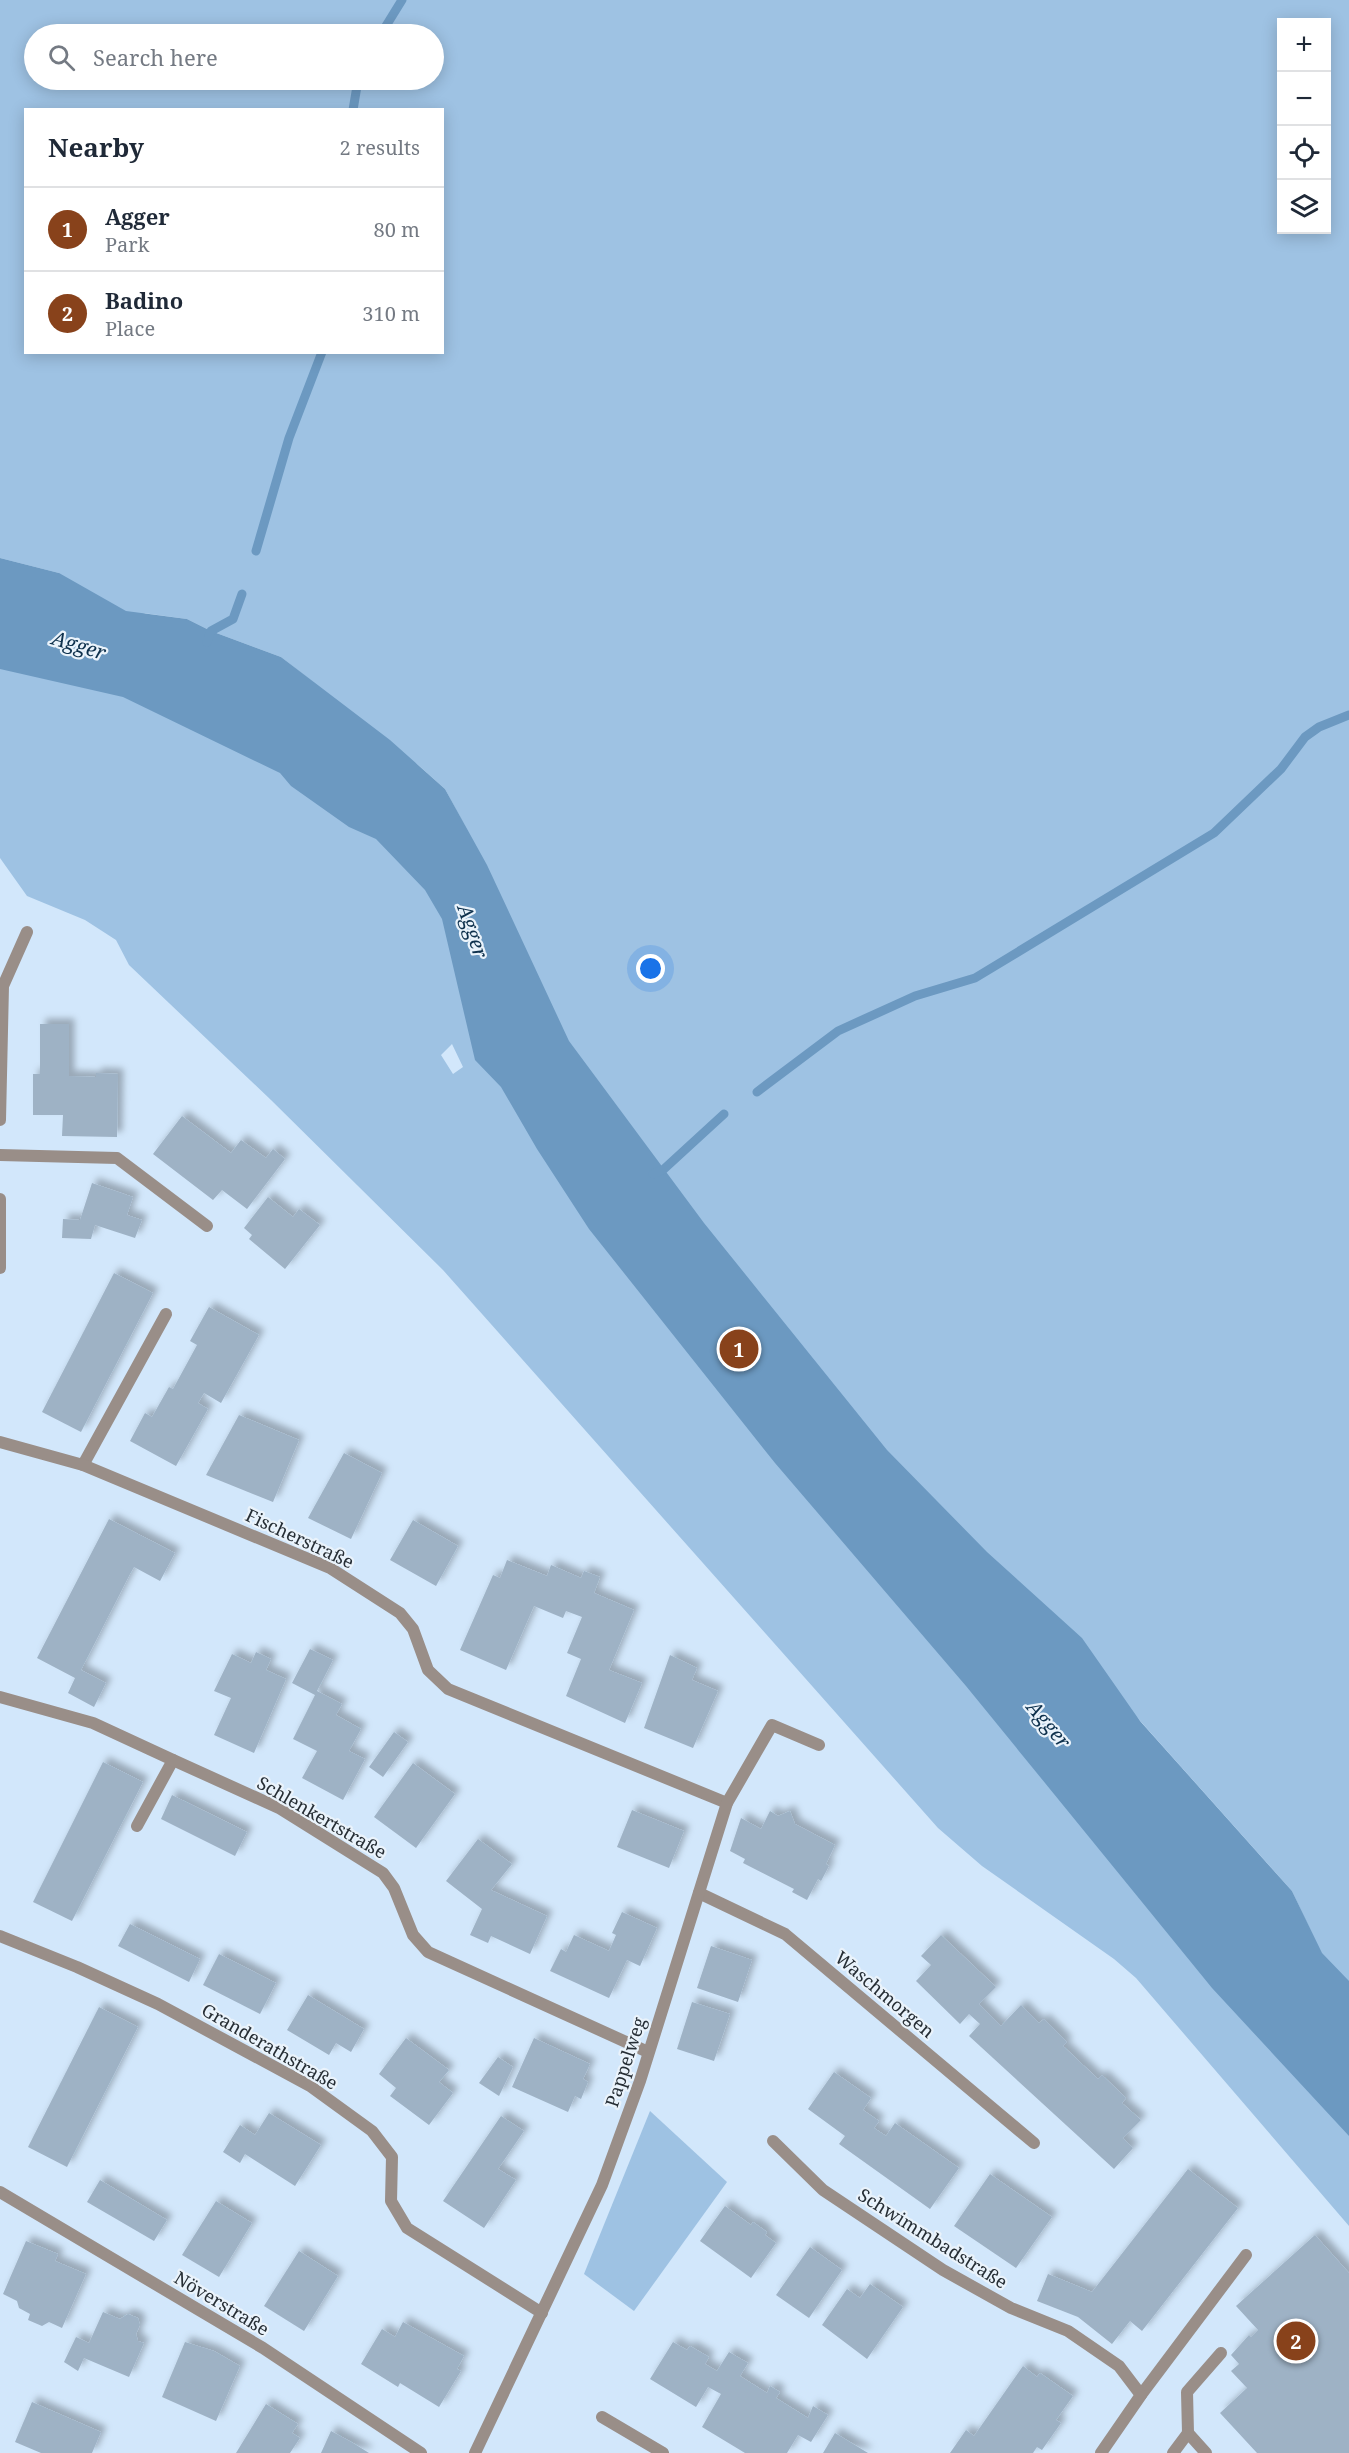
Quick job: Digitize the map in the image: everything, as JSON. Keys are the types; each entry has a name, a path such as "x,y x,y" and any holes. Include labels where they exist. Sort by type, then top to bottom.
{"street":[{"path":"0,1120 3,986 27,932"},
{"path":"0,1155 117,1158 207,1226"},
{"path":"0,1199 0,1268"},
{"path":"82,1465 166,1314"},
{"name":"Fischerstraße","path":"0,1442 82,1465 330,1568 400,1613 413,1629 428,1670 448,1689 727,1803"},
{"name":"Schlenkertstraße","path":"0,1697 93,1723 279,1808 383,1873 394,1888 413,1935 428,1952 648,2052"},
{"name":"Pappelweg","path":"475,2453 602,2185 648,2052 727,1803 772,1725 819,1745"},
{"path":"137,1826 173,1760"},
{"name":"Waschmorgen","path":"699,1893 785,1934 1034,2143"},
{"name":"Granderathstraße","path":"0,1936 77,1967 158,2004 310,2086 372,2131 392,2157 391,2201 407,2228 542,2313"},
{"name":"Schwimmbadstraße","path":"773,2141 823,2190 943,2270 1011,2308 1068,2331 1119,2366 1141,2395"},
{"name":"Növerstraße","path":"0,2192 263,2348 421,2453"},
{"path":"1101,2453 1141,2395 1246,2255"},
{"path":"1173,2453 1188,2433 1187,2392 1221,2353"},
{"path":"602,2416 663,2453"},
{"path":"1188,2433 1206,2453"}],"shaded area":[{"path":"0,0 1349,0 1349,2226 1136,1978 1114,1959 982,1866 938,1828 443,1270 271,1100 129,965 116,940 85,920 27,896 0,858 0,578 59,573 0,558","holes":["143,613 187,619 211,631 281,657 313,682","416,763 445,789 465,826","452,1044 463,1067 453,1074 441,1055","1135,1715 1292,1891 1316,1942"]},
{"path":"650,2111 727,2182 634,2311 584,2274"}],"water":[{"name":"Agger","path":"0,558 59,573 126,611 187,619 211,631 281,657 390,740 445,789 487,865 569,1041 704,1223 887,1450 987,1552 1082,1638 1140,1721 1292,1891 1322,1953 1349,1981 1349,2136 1212,1988 966,1686 775,1463 589,1229 537,1149 501,1087 475,1060 442,919 425,890 376,839 349,827 291,786 280,773 123,697 0,669"}],"building":[{"path":"40,1024 69,1024 69,1076 96,1077 96,1073 118,1074 117,1137 62,1136 63,1115 33,1115 33,1074 40,1074"},
{"path":"182,1116 231,1153 241,1140 266,1158 273,1149 285,1159 247,1209 222,1190 213,1200 153,1154"},
{"path":"92,1183 133,1197 127,1215 142,1220 135,1238 95,1225 91,1239 62,1238 63,1219 80,1220"},
{"path":"268,1197 293,1217 299,1209 320,1225 285,1269 249,1239 252,1235 244,1228"},
{"path":"114,1273 153,1293 81,1432 42,1412"},
{"path":"209,1307 259,1335 221,1403 204,1393 198,1403 208,1409 176,1466 130,1441 145,1413 152,1417 169,1387 173,1389 197,1345 190,1341"},
{"path":"239,1415 299,1440 273,1502 206,1475"},
{"path":"344,1453 382,1473 351,1539 308,1518"},
{"path":"109,1519 175,1553 160,1581 134,1567 130,1574 81,1670 106,1683 94,1707 68,1693 75,1678 37,1658"},
{"path":"413,1520 458,1546 436,1586 390,1560"},
{"path":"507,1560 547,1576 551,1565 581,1578 584,1571 600,1577 594,1593 634,1610 609,1670 642,1683 625,1723 566,1696 581,1659 567,1653 582,1617 566,1611 563,1618 534,1606 506,1670 460,1650 493,1575 500,1578"},
{"path":"310,1649 333,1660 317,1691 342,1704 336,1715 361,1729 349,1751 365,1759 343,1800 302,1778 317,1751 293,1739 315,1695 292,1683"},
{"path":"256,1652 271,1659 266,1670 286,1679 254,1753 214,1735 231,1698 214,1691 232,1654 251,1663"},
{"path":"670,1655 697,1668 692,1680 718,1691 693,1748 644,1728"},
{"path":"394,1732 408,1742 383,1777 369,1767"},
{"path":"103,1762 143,1782 72,1921 33,1902"},
{"path":"413,1763 455,1794 416,1848 374,1817"},
{"path":"172,1795 247,1832 235,1856 161,1819"},
{"path":"632,1810 684,1831 669,1868 617,1847"},
{"path":"770,1811 778,1816 790,1811 795,1824 835,1845 826,1864 829,1866 821,1881 818,1879 807,1900 792,1892 794,1889 743,1863 745,1859 730,1851 741,1818 761,1829"},
{"path":"478,1839 512,1864 491,1890 547,1916 530,1954 491,1936 488,1943 470,1935 482,1909 446,1881"},
{"path":"622,1912 657,1928 640,1966 627,1960 609,1998 550,1971 561,1949 566,1952 574,1935 609,1951 616,1935 612,1933"},
{"path":"130,1924 200,1959 189,1982 118,1946"},
{"path":"941,1935 996,1987 979,2004 1001,2026 1021,2005 1039,2023 1044,2019 1067,2042 1063,2046 1098,2079 1102,2075 1126,2098 1122,2103 1141,2120 1123,2138 1133,2148 1114,2169 969,2036 980,2024 969,2014 960,2024 916,1981 931,1965 921,1956"},
{"path":"711,1946 752,1960 738,2002 697,1988"},
{"path":"219,1954 276,1983 260,2014 203,1985"},
{"path":"308,1995 364,2029 351,2052 336,2043 329,2055 287,2030"},
{"path":"692,2002 730,2014 714,2061 677,2049"},
{"path":"99,2007 138,2027 67,2167 28,2147"},
{"path":"406,2038 449,2070 439,2082 453,2093 429,2125 390,2096 396,2088 379,2074"},
{"path":"534,2038 590,2064 583,2079 588,2082 581,2099 575,2096 568,2112 512,2087"},
{"path":"498,2057 513,2067 499,2096 479,2083"},
{"path":"834,2072 871,2098 863,2110 879,2121 874,2128 886,2136 895,2123 959,2168 930,2209 839,2144 845,2136 808,2109"},
{"path":"269,2113 321,2145 295,2186 245,2154 240,2163 223,2152 240,2125 255,2135"},
{"path":"501,2116 524,2131 498,2169 516,2180 484,2228 443,2201"},
{"path":"1188,2169 1238,2208 1142,2331 1130,2321 1112,2344 1078,2317 1037,2301 1048,2274 1092,2292"},
{"path":"990,2174 1052,2217 1016,2268 954,2226"},
{"path":"100,2180 167,2220 154,2241 87,2202"},
{"path":"216,2201 252,2223 219,2277 182,2255"},
{"path":"725,2206 751,2225 753,2222 767,2232 765,2235 776,2243 751,2278 700,2241"},
{"path":"1315,2235 1349,2273 1349,2453 1257,2453 1220,2413 1247,2388 1231,2371 1239,2364 1231,2355 1249,2335 1251,2337 1258,2330 1236,2306"},
{"path":"26,2241 58,2254 55,2261 86,2274 62,2328 49,2322 42,2326 28,2320 30,2314 19,2308 17,2301 3,2294"},
{"path":"810,2247 842,2270 809,2318 776,2295"},
{"path":"299,2251 338,2276 304,2331 264,2306"},
{"path":"870,2284 903,2307 867,2359 822,2325 847,2289 860,2298"},
{"path":"103,2312 120,2319 128,2314 138,2318 140,2325 136,2334 138,2341 144,2343 129,2377 84,2358 78,2371 64,2362 76,2337 89,2343"},
{"path":"403,2322 464,2356 457,2369 461,2371 439,2407 400,2383 398,2387 361,2364 382,2329 395,2337"},
{"path":"185,2342 214,2351 240,2366 216,2421 162,2397"},
{"path":"673,2342 687,2350 690,2346 709,2357 705,2364 717,2371 729,2352 748,2363 740,2376 767,2393 770,2386 780,2392 776,2398 808,2418 813,2406 828,2415 811,2442 798,2435 787,2453 745,2453 702,2427 721,2394 708,2387 696,2407 650,2379"},
{"path":"1023,2366 1037,2377 1040,2373 1073,2396 1056,2420 1061,2423 1042,2450 1037,2447 1033,2453 950,2453 966,2430 974,2436"},
{"path":"32,2402 101,2432 92,2453 41,2453 15,2442"},
{"path":"266,2404 298,2424 292,2433 300,2438 290,2453 236,2453"},
{"path":"331,2431 353,2443 369,2453 321,2453"},
{"path":"835,2433 868,2453 823,2453"}],"waterway":[{"path":"387,24 402,0"},
{"path":"353,108 356,90"},
{"path":"256,551 289,438 321,354"},
{"path":"207,642 211,631 233,619 242,594"},
{"path":"757,1092 838,1031 915,996 975,978 1214,833 1281,769 1305,737 1319,727 1349,715"},
{"path":"653,1174 664,1169 724,1114"}],"place":[{"name":"Agger","path":"739,1349"},
{"name":"Badino","path":"1296,2341"}]}
